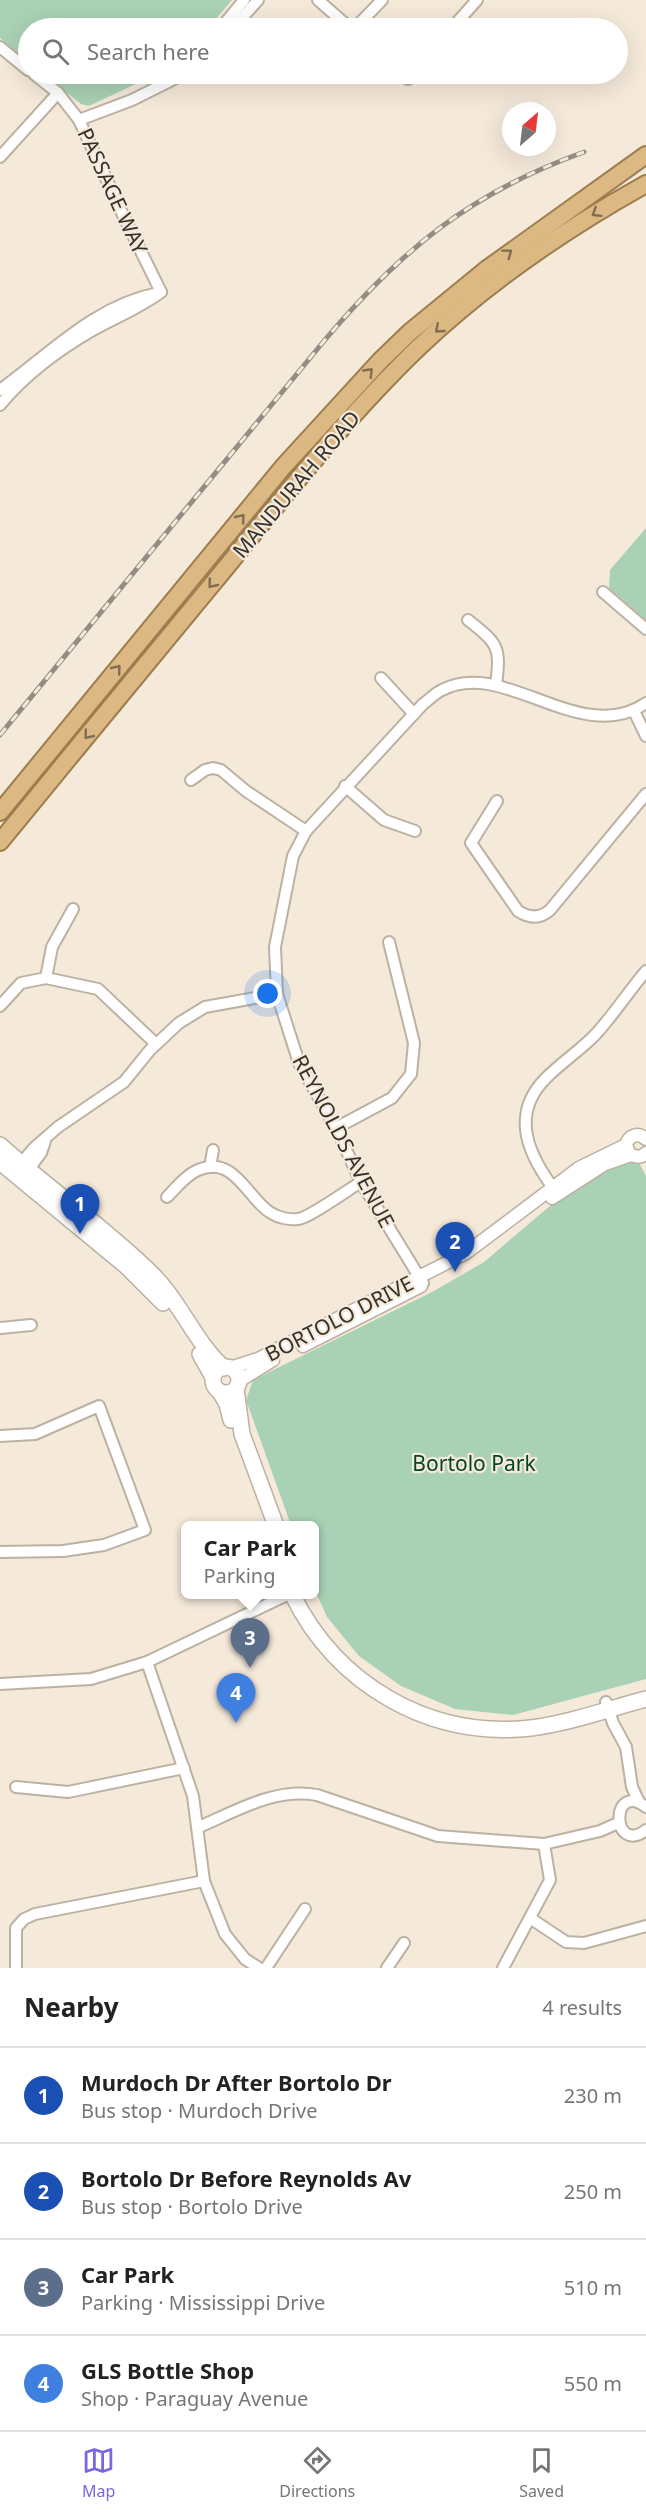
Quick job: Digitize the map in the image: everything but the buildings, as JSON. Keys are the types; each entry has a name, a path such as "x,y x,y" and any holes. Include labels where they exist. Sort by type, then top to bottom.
{"highway":[{"path":"568,210 583,191 646,142"},
{"name":"MANDURAH ROAD","path":"0,812 283,467 345,397 418,325 487,269 646,155"},
{"name":"MANDURAH ROAD","path":"0,842 272,511 382,384 428,339 510,271 561,235 646,183"}],"main road":[{"path":"0,1145 21,1171 145,1282 222,1371 237,1373 242,1434 274,1521"},
{"path":"0,1162 21,1171"},
{"path":"222,1371 214,1385 229,1407 234,1436 264,1521"},
{"path":"220,1392 228,1393 237,1385"},
{"path":"293,1599 315,1633 353,1675 380,1695 433,1719 475,1728 517,1729 544,1725 607,1706 646,1691"},
{"path":"304,1599 322,1629 350,1660 380,1685 434,1710 479,1721 512,1721 545,1718 646,1699"}],"street":[{"path":"229,18 244,0"},
{"path":"242,18 258,0"},
{"path":"318,0 339,18"},
{"path":"365,18 382,0"},
{"path":"461,18 477,0"},
{"path":"0,47 18,61"},
{"name":"PASSAGE WAY","path":"47,84 58,93 80,120 161,292 145,304 94,329 49,355"},
{"path":"80,120 132,100 162,84"},
{"path":"0,157 58,93"},
{"path":"0,390 49,355"},
{"path":"0,405 49,355"},
{"path":"603,592 646,628"},
{"path":"468,620 492,640 496,648 499,657 496,685"},
{"path":"381,678 414,714"},
{"name":"REYNOLDS AVENUE","path":"422,1281 361,1182 336,1128 298,1063 278,994 275,947 293,856 306,831 345,786 414,714 442,690 474,683 496,685 585,714 609,716 634,711 646,703"},
{"path":"634,711 646,736"},
{"path":"191,780 205,770 213,768 221,770 246,791 306,831"},
{"path":"345,786 384,820 415,831"},
{"path":"497,801 471,843 518,911 524,915 539,917 550,910 645,796"},
{"path":"45,978 52,947 73,909"},
{"path":"336,1128 392,1098 411,1074 414,1043 388,942"},
{"path":"555,1191 536,1164 527,1142 526,1116 532,1096 548,1076 595,1035 646,971"},
{"path":"0,1006 21,983 45,978 98,989 156,1044"},
{"path":"21,1171 34,1148 67,1121 124,1082 156,1044 179,1023 205,1006 278,994"},
{"name":"BORTOLO DRIVE","path":"222,1371 258,1359 480,1253 555,1191 604,1164 638,1155 631,1136 644,1136"},
{"path":"210,1167 213,1150"},
{"path":"167,1197 197,1170 210,1167 223,1170 239,1178 270,1213 300,1219 361,1182"},
{"name":"BORTOLO DRIVE","path":"237,1385 263,1365 422,1281"},
{"path":"0,1328 31,1325"},
{"path":"0,1436 35,1434 99,1406 145,1530 104,1545 63,1551 0,1552"},
{"path":"0,1684 91,1679 147,1662 279,1599"},
{"path":"147,1662 184,1768 199,1827 204,1881 225,1934 245,1959 259,1968"},
{"path":"607,1706 626,1747 632,1787 642,1805 625,1805 619,1813 618,1823"},
{"path":"16,1787 68,1792 184,1768"},
{"path":"199,1827 274,1796 300,1792 317,1795 438,1836 544,1844 600,1831 618,1823"},
{"path":"618,1823 629,1834 639,1834 646,1830"},
{"path":"503,1968 550,1880 550,1866 544,1844"},
{"path":"15,1968 16,1929 24,1919 35,1914 204,1881"},
{"path":"266,1968 305,1909"},
{"path":"530,1918 566,1942 584,1943 646,1926"},
{"path":"387,1968 404,1943"}],"green space":[{"path":"0,0 232,0 217,18 18,18 18,53 0,38"},
{"path":"56,84 136,84 89,106 81,104"},
{"path":"646,528 646,620 609,588 610,570"},
{"name":"Bortolo Park","path":"635,1155 646,1176 646,1679 513,1715 455,1709 401,1686 359,1656 327,1617 319,1599 319,1521 290,1521 246,1400 253,1380 434,1291 484,1262 564,1194"}],"railway":[{"path":"0,735 324,341 381,279 410,252 472,206 543,168 584,152"}],"place":[{"name":"Murdoch Dr After Bortolo Dr","path":"80,1234"},
{"name":"Bortolo Dr Before Reynolds Av","path":"455,1272"},
{"name":"Car Park","path":"250,1668"},
{"name":"GLS Bottle Shop","path":"236,1723"}]}
